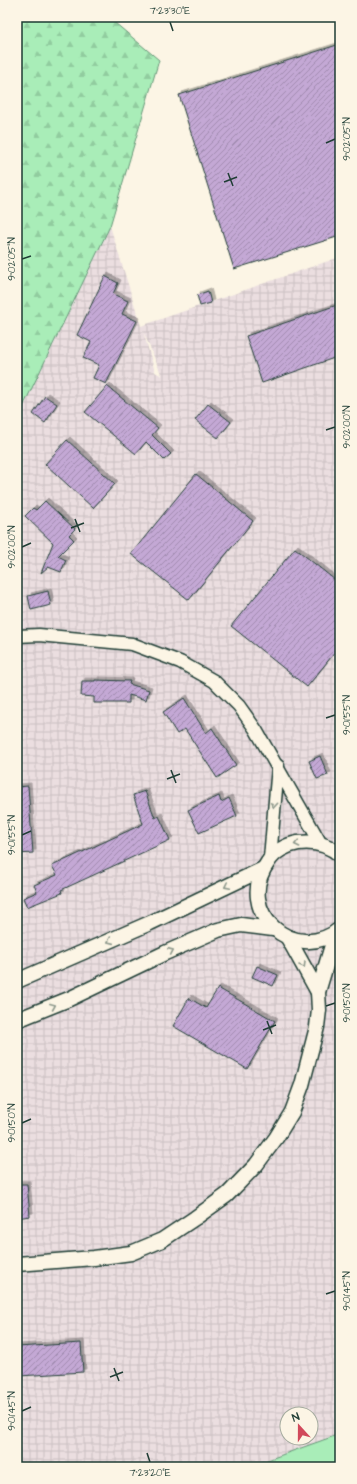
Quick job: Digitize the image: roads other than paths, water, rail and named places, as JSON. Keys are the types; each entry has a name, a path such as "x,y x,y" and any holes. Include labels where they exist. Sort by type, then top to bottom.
{"street":[{"path":"17,636 39,635 132,644 180,662 214,681 239,706 256,730 278,766 321,844"},
{"path":"278,766 266,864 258,884 258,900 263,915 273,929 288,938 304,941 321,939 338,930"},
{"path":"17,981 150,923 266,864 281,850 293,844 306,842 321,844 335,850 340,855"},
{"path":"17,1020 69,999 165,953 218,930 241,925 273,929"},
{"path":"17,1264 94,1258 131,1253 162,1240 195,1218 227,1195 256,1166 292,1112 302,1085 317,1027 319,1010 318,992 338,930"},
{"path":"288,938 318,992"}]}
